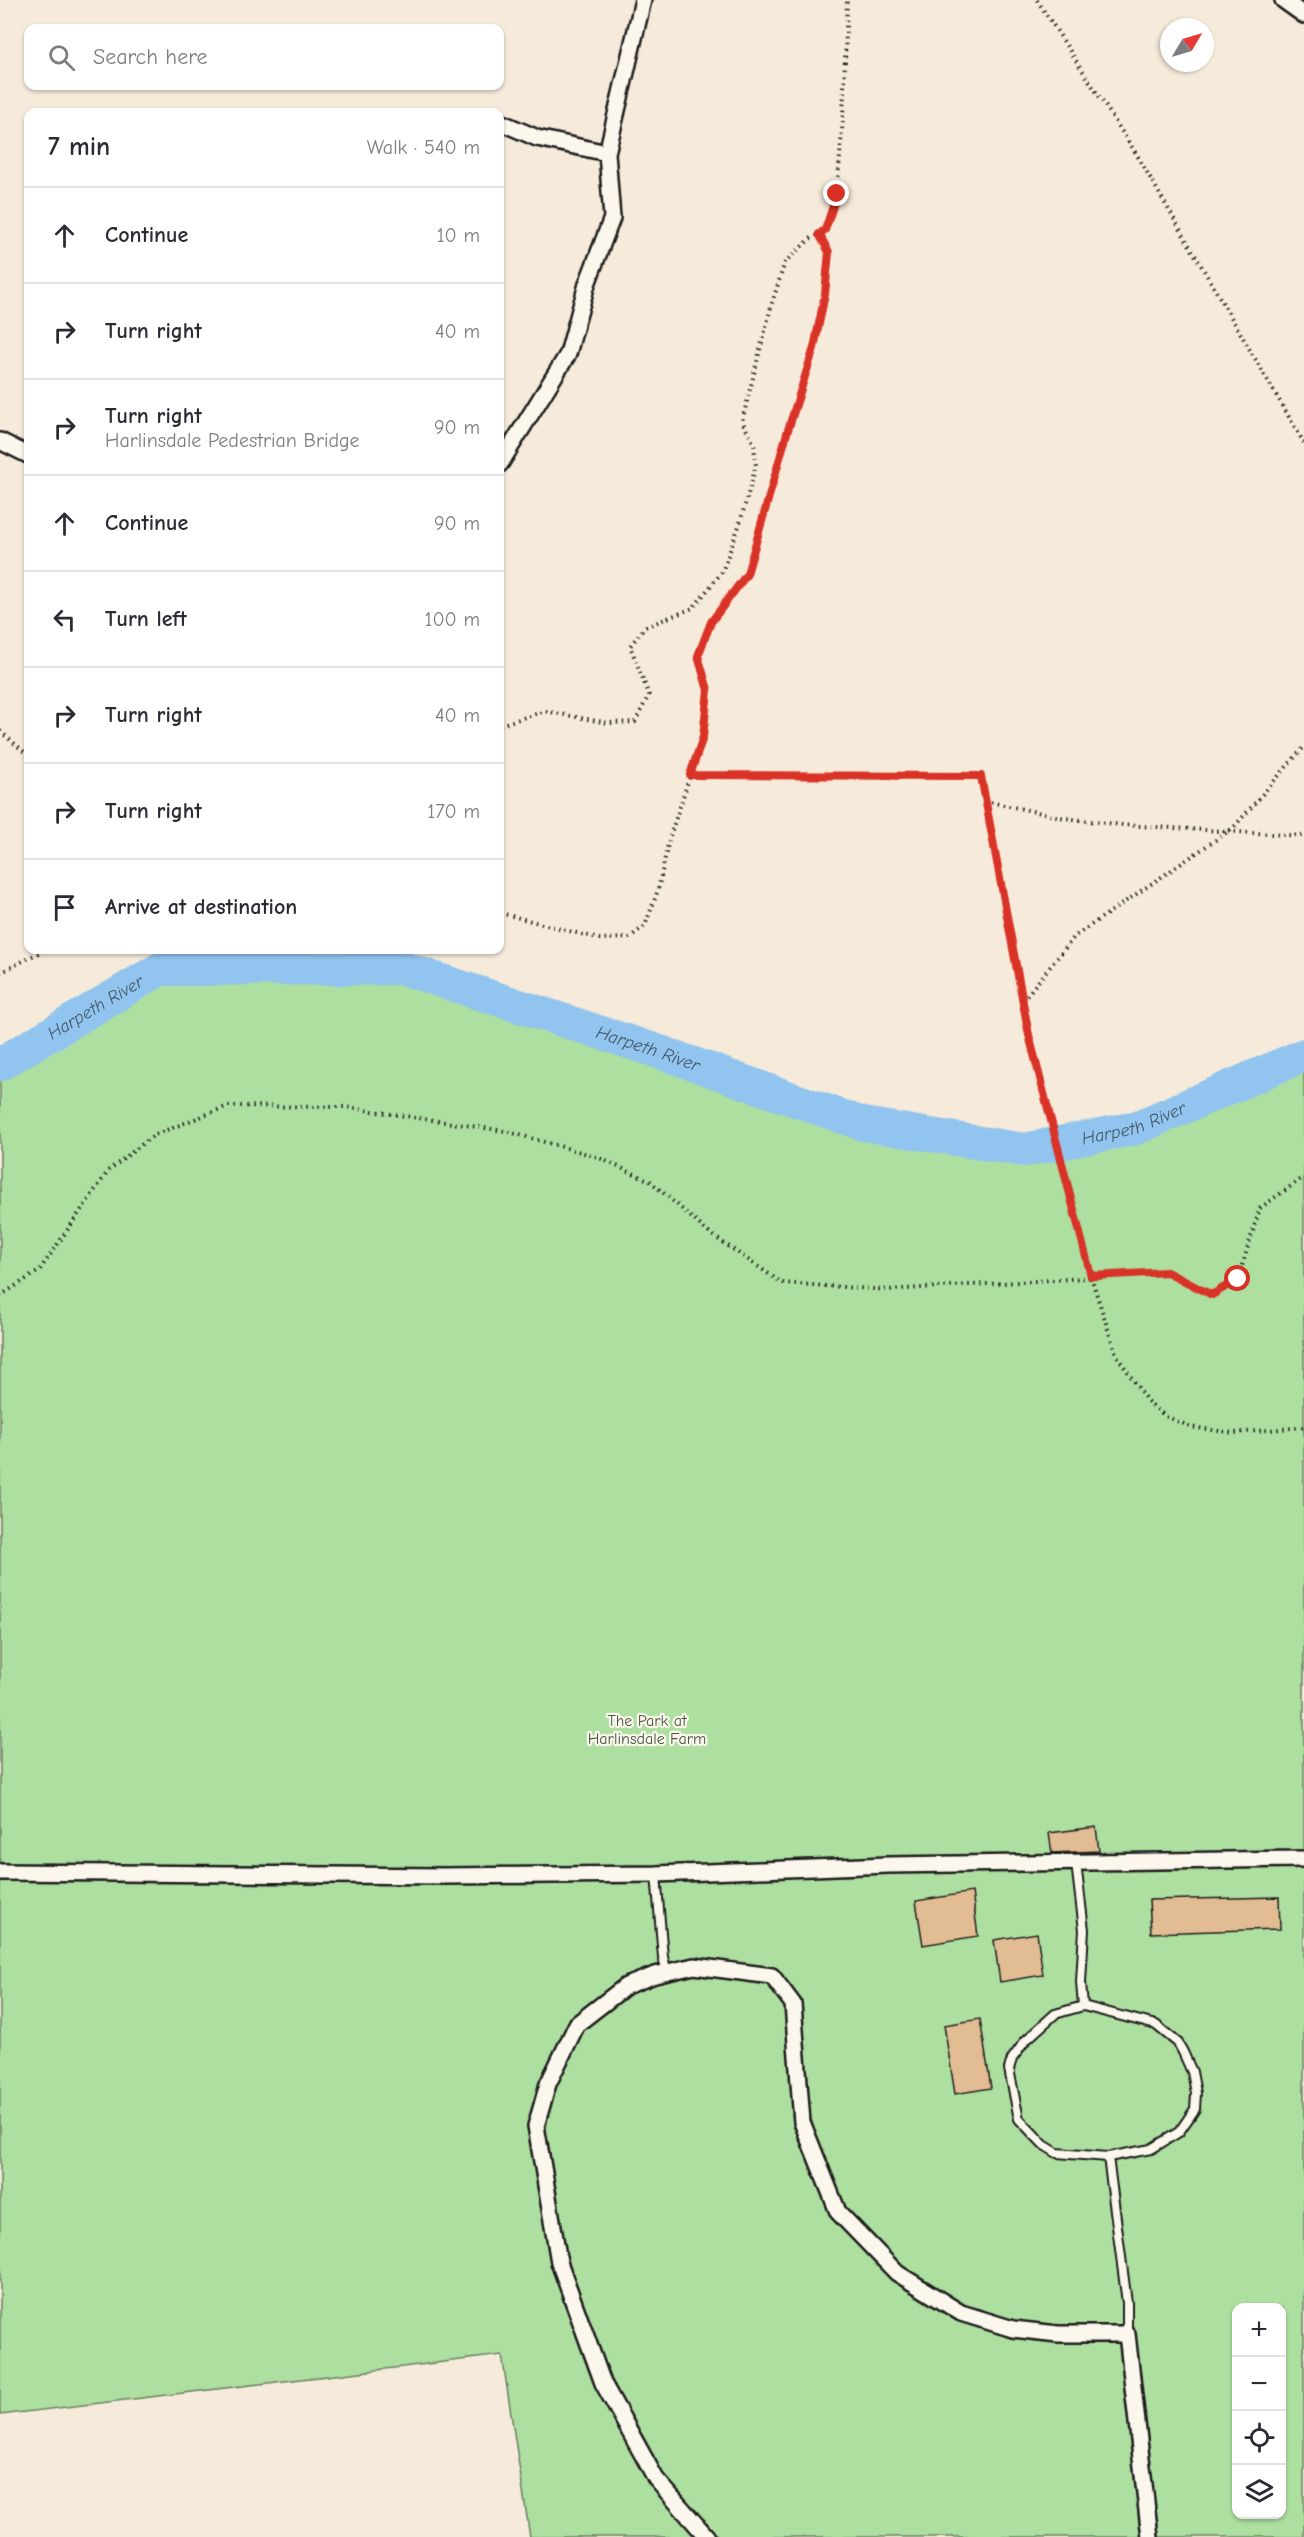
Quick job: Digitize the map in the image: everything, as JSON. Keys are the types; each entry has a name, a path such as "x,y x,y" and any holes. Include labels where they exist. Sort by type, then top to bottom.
{"street":[{"path":"504,457 567,354 587,284 612,218 607,153 643,0"},
{"path":"1283,0 1304,15"},
{"path":"504,124 537,138 607,153"},
{"path":"0,441 24,453"},
{"path":"0,1872 434,1876 656,1874 888,1865 1304,1859"},
{"path":"707,2537 656,2479 603,2383 559,2262 536,2126 548,2084 578,2024 626,1986 693,1966 772,1976 793,2004 802,2122 838,2212 897,2273 961,2313 1013,2329 1058,2334 1127,2334 1150,2537"}],"lane":[{"path":"1076,1863 1084,1930 1081,1982 1083,2006"},
{"path":"656,1874 663,1958 667,1972"},
{"path":"1083,2006 1156,2025 1178,2043 1192,2072 1196,2093 1195,2109 1179,2132 1151,2149 1108,2157 1057,2153 1044,2145 1019,2119 1009,2069 1012,2059 1025,2041 1055,2014 1083,2006"},
{"path":"1108,2157 1127,2303 1127,2334"}],"path":[{"path":"504,724 545,711 608,723 635,722 649,695 630,646 645,627 693,608 722,572 739,526 756,466 754,444 742,421 772,303 785,262 810,239 825,230 837,194 843,118 847,0"},
{"path":"1037,0 1137,155 1304,442"},
{"path":"504,914 600,939 629,938 645,926 658,890 669,839 703,737 708,690 698,656 711,622 747,574 814,348 825,294 829,252 819,234"},
{"path":"0,731 24,752"},
{"path":"1022,1001 1075,936 1228,832 1304,747"},
{"path":"690,775 981,776 1029,1035 1091,1276 1116,1354 1147,1401 1165,1416 1191,1427 1233,1432 1304,1427"},
{"path":"985,801 1077,820 1304,836"},
{"path":"0,973 36,954"},
{"path":"0,1296 39,1271 109,1170 154,1134 228,1106 345,1107 505,1131 595,1156 650,1182 710,1233 782,1283 888,1290 1167,1272 1212,1295 1238,1279 1260,1209 1304,1177"}],"green space":[{"name":"The Park at Harlinsdale Farm","path":"402,968 660,1052 863,1124 1024,1150 1136,1128 1304,1055 1304,2537 530,2537 502,2355 0,2415 0,1064 160,969"}],"building":[{"path":"1096,1827 1099,1851 1052,1853 1049,1833"},
{"path":"972,1892 978,1936 923,1945 916,1901"},
{"path":"1279,1897 1280,1929 1151,1933 1149,1900"},
{"path":"1037,1933 1043,1975 1000,1982 994,1940"},
{"path":"980,2019 991,2088 955,2094 944,2025"}],"waterway":[{"name":"Harpeth River","path":"0,1064 160,969 402,968 660,1052 863,1124 1024,1150 1136,1128 1304,1055"}],"route":[{"path":"837,194 825,230 819,234 829,252 825,294 814,348 787,433 768,505 747,574 711,622 698,656 708,690 703,737 690,775 981,776 1029,1035 1091,1276 1167,1272 1212,1295 1238,1279"}]}
